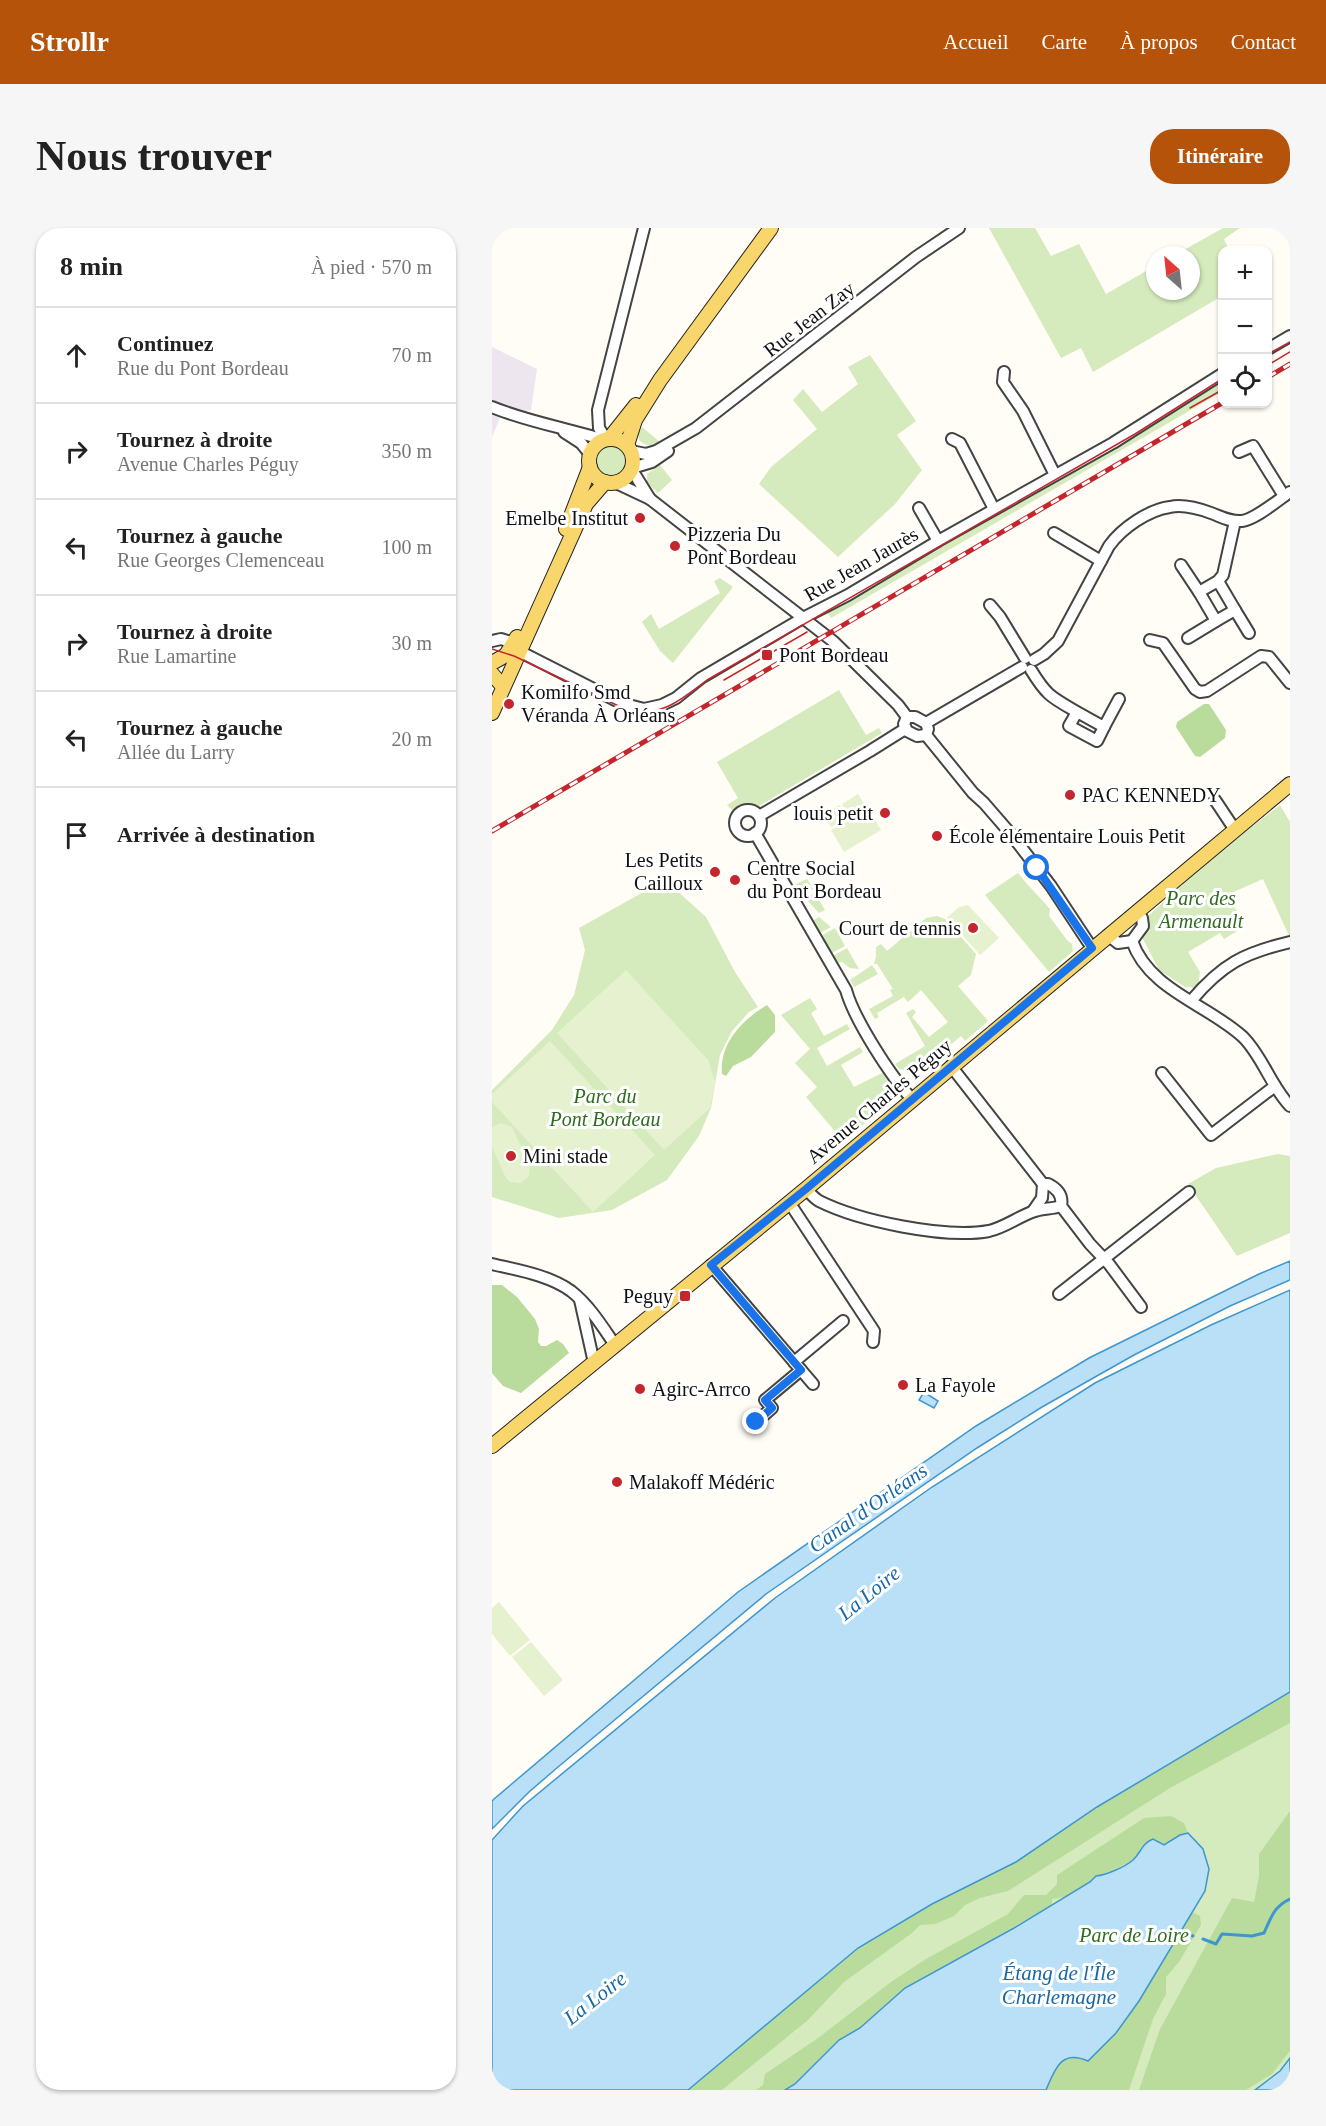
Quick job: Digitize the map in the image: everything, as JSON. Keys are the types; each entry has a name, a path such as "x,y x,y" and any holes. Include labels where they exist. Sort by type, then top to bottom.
{"main road":[{"path":"492,713 508,655 586,504 610,482 628,476 632,469 629,448 635,420 660,380 771,228"},
{"path":"492,701 496,679 538,593 566,528 598,443 606,439 660,380"},
{"path":"606,439 619,440 629,448"},
{"path":"590,461 598,479 610,482"},
{"name":"Avenue Charles Péguy","path":"492,1446 806,1189 1290,784"}],"street":[{"path":"606,439 599,428 598,410 644,228"},
{"name":"Rue Jean Zay","path":"629,448 646,454 681,438 790,357 916,258 959,228"},
{"path":"1272,346 1290,336"},
{"path":"1004,372 1003,382 1023,411 1055,475"},
{"name":"Rue Jean Jaurès","path":"508,655 621,703 644,709 669,702 701,678 1113,443 1218,377"},
{"path":"492,407 556,428 606,439"},
{"path":"556,428 581,443 590,461"},
{"name":"Rue Jean Zay","path":"632,469 652,462 673,448 681,438"},
{"path":"952,439 960,443 994,509"},
{"path":"927,723 1044,654 1058,641 1109,546 1120,532 1151,513 1167,507 1181,506 1235,521 1248,520 1287,494 1253,446 1239,452"},
{"path":"632,469 650,499"},
{"path":"610,482 650,499 803,618 844,652 898,705 907,717"},
{"path":"919,508 938,541"},
{"path":"1199,592 1218,581 1223,575 1235,521"},
{"path":"1054,533 1101,561"},
{"path":"1181,564 1216,621"},
{"path":"1218,581 1249,633"},
{"path":"990,605 1000,617 1049,696 1104,727"},
{"path":"1188,638 1235,610"},
{"path":"492,641 501,639 508,655"},
{"path":"1150,640 1163,643 1195,689 1200,692 1207,691 1265,656 1269,657 1290,683"},
{"path":"1077,712 1069,726 1097,741 1119,699"},
{"path":"907,717 915,717 927,723"},
{"path":"905,729 904,724 907,717"},
{"path":"926,735 927,723"},
{"path":"905,729 917,736 926,735"},
{"path":"759,816 905,729"},
{"path":"926,735 973,793 984,802 1010,833 1051,886 1092,948"},
{"path":"1215,800 1235,830"},
{"path":"748,810 759,816 760,827 755,833 747,835 740,832 736,826 736,818 741,812 748,810"},
{"path":"755,833 846,990 849,1001 866,1031 897,1083 912,1099"},
{"path":"1108,935 1118,943 1132,941 1143,926 1142,918 1137,912"},
{"path":"1132,941 1138,955 1159,980 1216,1016 1245,1039 1290,1106"},
{"path":"1191,1001 1221,970 1247,954 1290,942"},
{"path":"951,1066 1043,1184 1042,1198 1032,1212"},
{"path":"1162,1073 1211,1135 1275,1086"},
{"path":"1043,1184 1048,1184 1058,1191 1062,1198 1061,1206 1141,1307"},
{"path":"806,1189 818,1200 860,1216 920,1230 950,1232 986,1231 1000,1228 1032,1212 1061,1206"},
{"path":"1059,1294 1189,1192"},
{"path":"789,1202 874,1331 873,1342"},
{"path":"492,1264 515,1269 555,1283 570,1291 592,1312 615,1345"},
{"path":"711,1265 813,1384"},
{"path":"580,1300 594,1363"},
{"path":"756,1422 772,1408 765,1400 843,1321"}],"shaded area":[{"path":"492,347 537,369 531,410 500,418 492,437"}],"green space":[{"path":"989,228 1035,228 1051,256 1079,244 1106,294 1146,271 1146,300 1200,300 1200,246 1191,246 1223,228 1240,228 1224,239 1227,246 1218,246 1218,298 1093,372 1081,348 1061,358"},
{"path":"870,355 916,421 897,435 922,470 895,504 838,557 759,484 771,467 817,429 793,400 803,389 822,412 858,384 848,367"},
{"path":"1218,380 1218,394 831,618 825,609"},
{"path":"642,427 661,443 649,445 641,442 638,434"},
{"path":"611,447 617,448 625,456 625,468 617,476 611,477 605,476 597,468 596,462 597,456 605,448"},
{"path":"660,465 672,480 658,493 647,483 647,474"},
{"path":"720,578 733,587 673,663 660,651 642,622 651,614 659,629 720,593 714,581"},
{"path":"839,690 866,735 879,728 882,733 759,806 746,804 733,811 727,805 738,798 717,762"},
{"path":"1204,704 1209,704 1226,730 1225,738 1200,757 1195,756 1176,727 1177,722"},
{"path":"858,794 866,807 849,816 842,804"},
{"path":"840,805 847,818 831,827 824,814"},
{"name":"Parc des Armenault","path":"1280,805 1290,822 1290,938 1263,879 1229,894 1244,927 1224,939 1220,933 1188,952 1200,972 1198,988 1185,987 1159,970 1143,939 1149,915 1215,855"},
{"path":"869,808 881,830 844,852 831,830"},
{"path":"1018,873 1050,909 1049,916 1072,944 1073,951 1049,972 985,895"},
{"path":"807,879 813,889 803,895 796,884"},
{"name":"Parc du Pont Bordeau","path":"665,880 706,917 735,972 758,1007 749,1012 732,1031 720,1055 711,1108 699,1136 667,1180 612,1210 559,1218 492,1197 492,1090 552,1030 574,995 585,950 579,928"},
{"path":"815,893 825,910 819,913 805,898"},
{"name":"Court de tennis","path":"968,905 999,938 980,955 947,918 959,907"},
{"path":"937,916 945,919 976,954 971,975 958,986 988,1021 965,1041 961,1036 914,1073 899,1069 895,1064 925,1046 906,1013 913,1009 916,1012 912,1017 929,1037 948,1022 921,990 908,1002 904,997 877,1013 879,1017 875,1019 869,1009 893,996 890,990 893,989 877,964 874,964 876,947 881,944 887,951 926,918"},
{"path":"819,917 831,927 820,933 812,921"},
{"path":"835,928 845,946 832,953 821,936"},
{"path":"847,948 859,969 850,968 842,962 837,963 833,956"},
{"path":"872,965 878,974 854,987 850,980"},
{"path":"626,970 708,1060 715,1082 710,1108 664,1150 557,1033"},
{"path":"810,998 817,1009 811,1013 824,1036 847,1024 850,1029 817,1048 827,1066 860,1047 863,1052 841,1065 854,1087 882,1073 892,1092 889,1104 843,1141 806,1097 817,1087 795,1063 810,1049 781,1015"},
{"path":"767,1005 775,1015 775,1032 751,1057 733,1066 726,1076 722,1074 722,1063 728,1043 749,1018"},
{"path":"550,1041 655,1155 593,1212 492,1102 492,1094"},
{"name":"Mini stade","path":"501,1123 512,1127 530,1166 529,1176 521,1183 510,1182 506,1178 492,1147 492,1127"},
{"path":"1278,1154 1290,1156 1290,1233 1237,1256 1188,1184 1216,1168"},
{"path":"492,1285 502,1285 517,1297 535,1319 539,1329 538,1342 541,1346 557,1340 569,1353 521,1393 503,1386 492,1373"},
{"path":"499,1602 530,1640 510,1656 492,1634 492,1608"},
{"path":"531,1642 563,1680 544,1696 512,1657"},
{"name":"Parc de Loire","path":"1290,1663 1290,2090 652,2090"},
{"path":"1290,1692 1290,1723 1170,1788 1008,1891 980,1898 965,1905 954,1916 935,1924 920,1925 844,1982 808,2020 722,2090 689,2090 858,1948 932,1904 1016,1862 1097,1807"},
{"path":"1290,1811 1290,2051 1272,2074 1246,2090 1139,2090 1160,2029 1232,1898 1254,1902 1259,1876 1259,1854"},
{"path":"1171,1816 1184,1823 1188,1833 1180,1835 1164,1846 1142,1846 1134,1860 1096,1876 1087,1885 1070,1894 1052,1899 1052,1905 905,1988 860,2028 839,2040 795,2084 785,2090 756,2090 763,2085 765,2074 818,2038 891,1982 926,1959 1008,1914 1024,1895 1046,1895 1057,1884 1057,1875 1144,1818"},
{"path":"1192,1912 1200,1916 1201,1925 1179,1962 1166,1977 1166,1994 1153,2019 1129,2090 1046,2090 1056,2066 1063,2060 1080,2057 1118,2030 1139,2001"}],"water":[{"name":"Canal d'Orléans","path":"1290,1261 1290,1280 1230,1306 1134,1355 1042,1407 977,1448 766,1594 558,1767 492,1829 492,1801 494,1799 738,1592 976,1426 1089,1358"},
{"name":"La Loire","path":"1290,1290 1290,1692 1097,1807 1016,1862 932,1904 858,1948 688,2090 492,2090 492,1840 523,1806 775,1598 932,1487 1095,1383 1211,1325"},
{"path":"924,1392 938,1401 934,1408 919,1400"},
{"name":"Étang de l'Île Charlemagne","path":"1188,1833 1203,1849 1209,1869 1205,1891 1139,2001 1116,2033 1088,2061 1071,2058 1060,2063 1046,2090 785,2090 795,2084 839,2040 860,2028 905,1988 1014,1928 1090,1882 1096,1876 1125,1865 1136,1857 1149,1841 1153,1839 1164,1845"},
{"path":"1290,2058 1290,2079 1279,2090 1255,2090 1280,2071"}],"waterway":[{"path":"1203,1939 1216,1944 1222,1934 1252,1936 1264,1933 1277,1909 1290,1899"},
{"path":"1180,1931 1193,1936"}],"tram line":[{"path":"1272,352 1290,342"},
{"path":"1272,363 1290,352"},
{"path":"492,649 514,656 629,711 662,709 680,700 707,680 1135,434 1218,382"},
{"path":"1190,408 1218,392"},
{"path":"724,680 807,632"}],"railway":[{"path":"1272,375 1290,364"},
{"path":"492,831 1218,405"}],"place":[{"name":"Emelbe Institut","path":"640,518"},
{"name":"Pizzeria Du Pont Bordeau","path":"675,546"},
{"name":"Pont Bordeau","path":"767,655"},
{"name":"Komilfo Smd Véranda À Orléans","path":"509,704"},
{"name":"PAC KENNEDY","path":"1070,795"},
{"name":"louis petit","path":"885,813"},
{"name":"École élémentaire Louis Petit","path":"937,836"},
{"name":"Les Petits Cailloux","path":"715,872"},
{"name":"Centre Social du Pont Bordeau","path":"735,880"},
{"name":"Court de tennis","path":"973,928"},
{"name":"Mini stade","path":"511,1156"},
{"name":"Peguy","path":"685,1296"},
{"name":"La Fayole","path":"903,1385"},
{"name":"Agirc-Arrco","path":"640,1389"},
{"name":"Malakoff Médéric","path":"617,1482"}],"route":[{"path":"756,1422 772,1408 765,1400 801,1370 711,1265 806,1189 1092,948 1037,868"}]}
